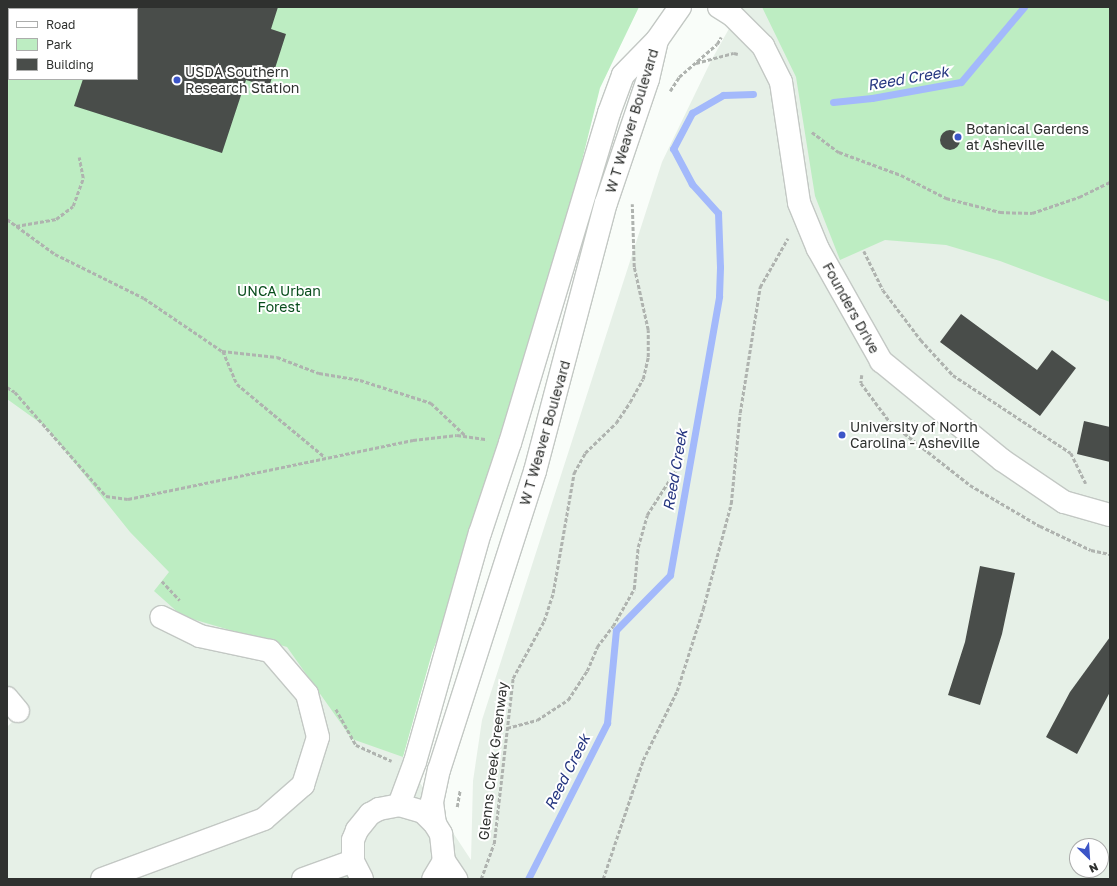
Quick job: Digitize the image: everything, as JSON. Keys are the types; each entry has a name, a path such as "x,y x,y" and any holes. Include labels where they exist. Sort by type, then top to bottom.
{"main road":[{"name":"W T Weaver Boulevard","path":"399,805 414,762 480,533 514,429 609,113 623,75 657,40 680,7"},
{"name":"Founders Drive","path":"726,11 763,46 781,82 799,203 818,249 881,361 1008,464 1064,502 1110,515"},
{"name":"W T Weaver Boulevard","path":"438,870 443,845 436,824 432,802 439,770 536,471 606,203 648,79 657,40"},
{"path":"102,879 264,819 302,785 318,737 307,694 270,651 200,636 161,617"},
{"path":"303,879 358,870 354,840 363,822 379,809 399,805 423,812 436,824"},
{"path":"438,870 456,879"}],"path":[{"path":"667,96 679,76 717,44 726,11"},
{"path":"786,112 839,152 901,175 946,198 1000,212 1032,213 1079,196 1110,182"},
{"path":"16,226 56,219 73,206 83,178 79,157"},
{"name":"Glenns Creek Greenway","path":"480,879 494,844 513,678 544,621 553,593 574,473 585,453 616,423 643,379 648,357 648,330 634,267 631,218 632,197"},
{"path":"603,879 643,760 677,691 703,609 731,504 740,413 760,287 789,237 799,203"},
{"path":"7,218 55,254 144,298 222,351 277,357 319,373 360,380 431,403 466,436"},
{"path":"864,251 883,290 921,340 953,375 1071,453 1088,488"},
{"path":"222,351 237,384 325,457"},
{"path":"7,387 15,392 106,496 128,499 154,495 325,457 413,440 466,436 492,440"},
{"path":"507,728 537,720 568,700 586,671 596,647 614,626 634,589 638,547 647,515 683,459"}],"shaded area":[{"name":"University of North Carolina - Asheville","path":"741,7 1110,7 1110,879 7,879 7,727 25,709 7,687 7,236 277,448 403,757 471,860 473,781 482,720 662,162 711,61"}],"green space":[{"name":"UNCA Urban Forest","path":"7,7 639,7 600,88 522,403 493,493 432,653 403,757 352,739 287,647 182,616 154,591 169,572 130,532 46,427 7,399"},
{"name":"Botanical Gardens at Asheville","path":"762,7 1110,7 1110,302 1000,261 946,245 885,240 840,260 815,196 796,77"}],"building":[{"name":"USDA Southern Research Station","path":"278,7 271,29 286,34 269,87 246,80 222,153 74,106 83,80 138,80 137,8"},
{"path":"950,130 957,133 960,140 957,147 950,150 943,147 940,140 943,133"},
{"path":"961,314 1037,370 1052,350 1076,368 1040,416 940,342"},
{"path":"1084,421 1110,427 1110,462 1077,454"},
{"path":"980,566 1015,573 1002,634 980,705 948,695 965,642"},
{"path":"1110,637 1110,692 1077,754 1046,737 1070,692"}],"waterway":[{"name":"Reed Creek","path":"833,102 872,98 961,82 1024,7"},
{"name":"Reed Creek","path":"528,879 607,723 616,630 670,575 719,296 720,267 718,213 692,184 673,149 692,113 723,95 753,94"}],"place":[{"name":"USDA Southern Research Station","path":"177,80"},
{"name":"Botanical Gardens at Asheville","path":"958,137"},
{"name":"University of North Carolina - Asheville","path":"842,435"}]}
